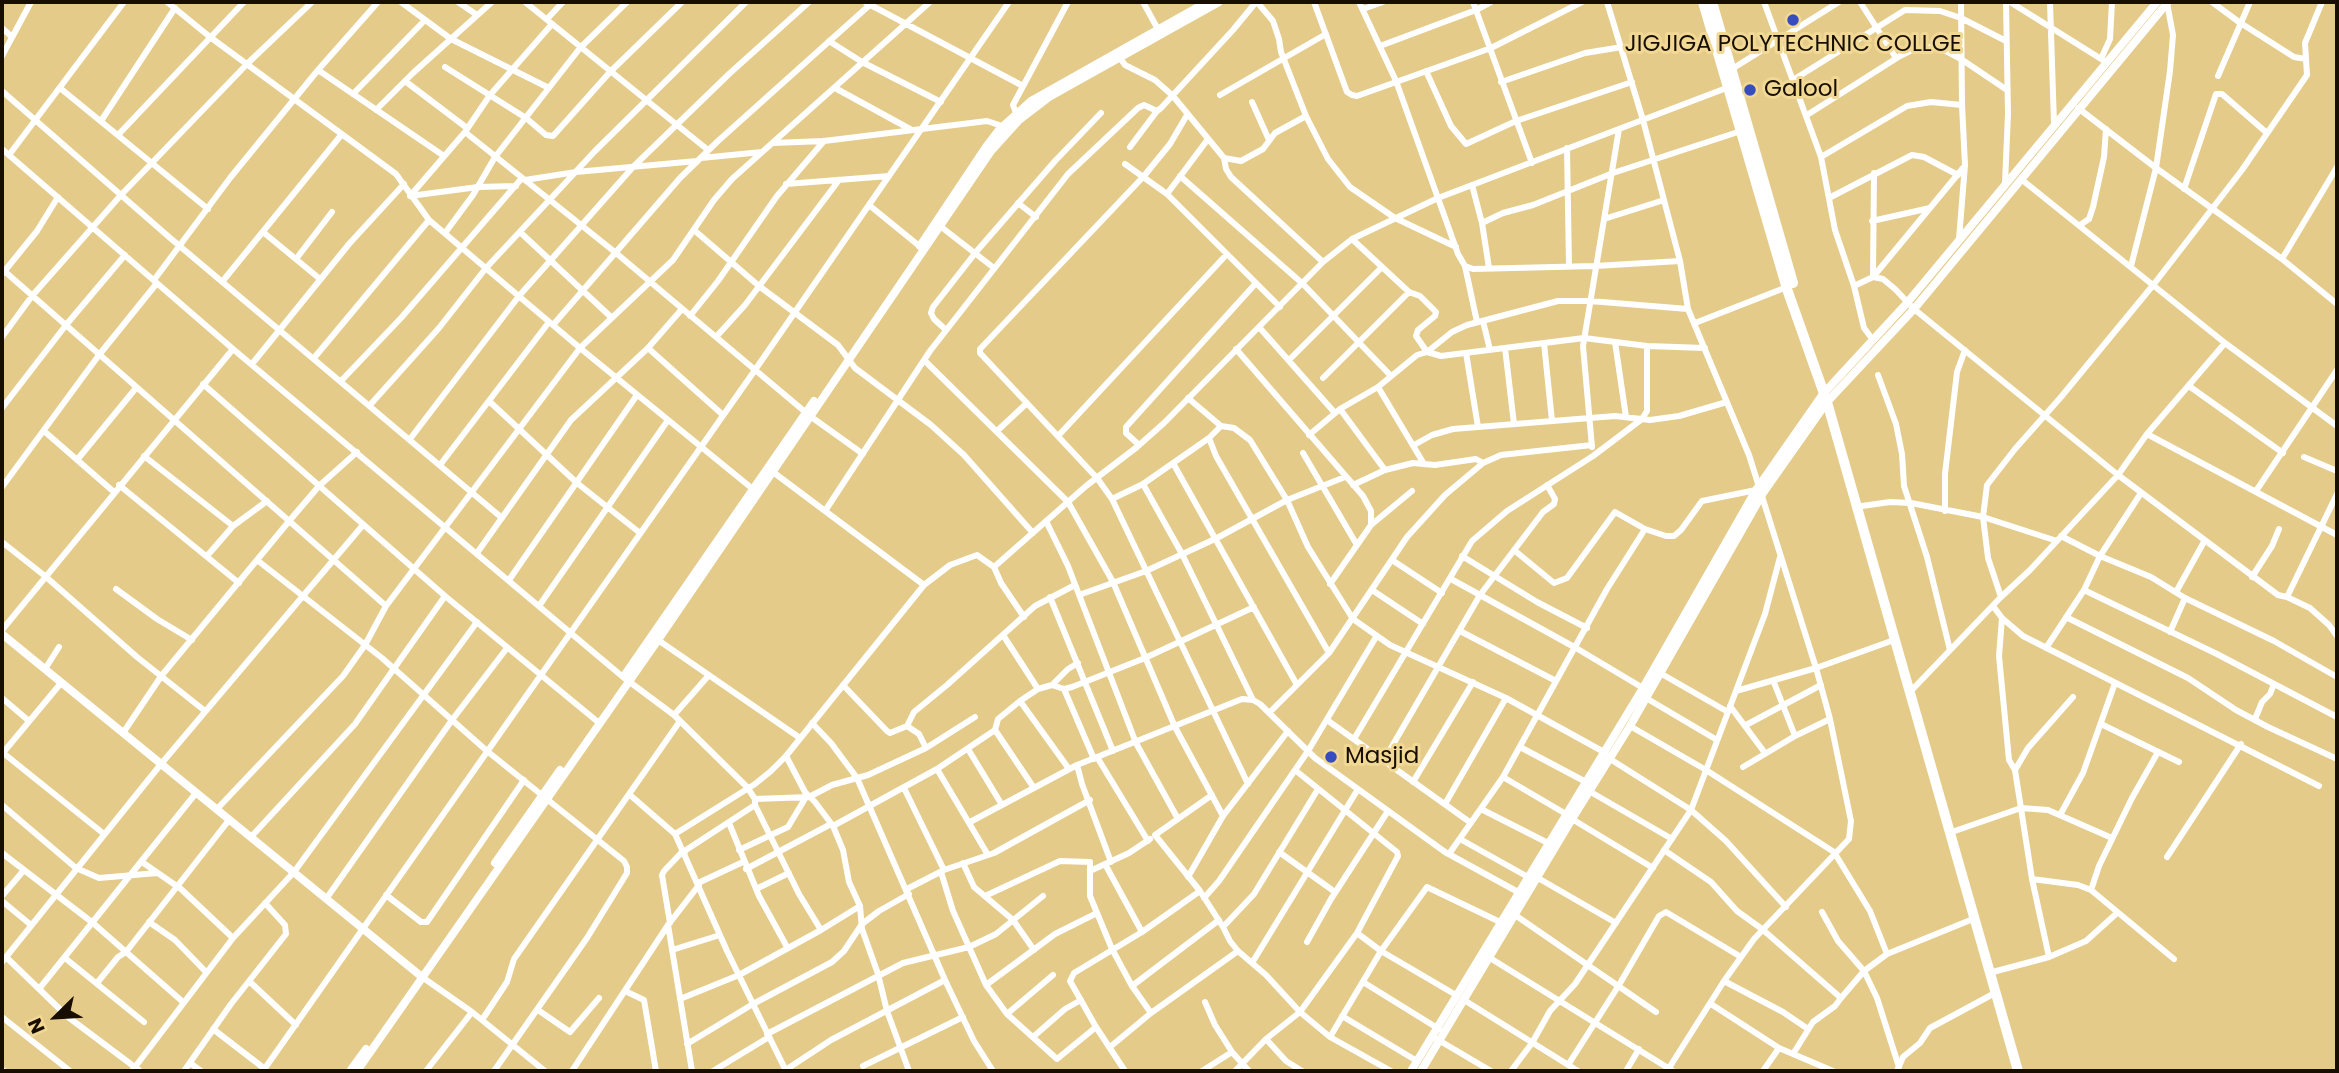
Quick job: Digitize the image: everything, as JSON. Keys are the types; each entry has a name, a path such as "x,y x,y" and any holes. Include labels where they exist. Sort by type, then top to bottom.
{"highway":[{"path":"1703,2 1787,287 1825,398 2018,1071"},
{"path":"1712,2 1795,290 1802,328"}],"main road":[{"path":"1017,117 1120,58 1204,2"},
{"path":"356,1071 922,248 986,147 1046,92 1219,2"},
{"path":"1421,1071 1438,1034 1500,922 1548,844 1589,791 1643,688 1760,489 1825,398 1873,340 1910,306 1959,239 2103,60 2157,2"},
{"path":"1825,398 2021,179 2168,3"},
{"path":"922,248 940,226 1006,128"},
{"path":"625,679 657,640 773,472 808,414"},
{"path":"1460,997 1490,958 1538,878 1586,782 1630,726 1760,489"},
{"path":"2,632 420,976"},
{"path":"350,1071 420,976"},
{"path":"1411,1071 1438,1034"}],"street":[{"path":"2,56 31,2"},
{"path":"9,155 124,2"},
{"path":"167,2 210,37 396,174 429,220 754,490"},
{"path":"118,135 244,2"},
{"path":"2,337 32,296 121,195 248,63 312,2"},
{"path":"2,487 245,160 318,70 378,2"},
{"path":"401,2 451,39 549,88"},
{"path":"458,2 477,15"},
{"path":"376,110 492,2"},
{"path":"525,2 708,150"},
{"path":"410,196 466,130 489,95 511,71 563,2"},
{"path":"445,233 478,187 495,157 580,48 626,2"},
{"path":"445,68 526,118 547,135 553,136 610,72 682,2"},
{"path":"370,405 439,328 486,268 645,100 746,2"},
{"path":"410,439 519,296 633,167 809,2"},
{"path":"216,809 343,676 365,645 386,606 580,348 682,249 714,200 732,179 930,2"},
{"path":"214,1029 264,1070 1009,2"},
{"path":"1017,117 1013,105 1068,2"},
{"path":"1143,2 1159,32"},
{"path":"1130,147 1157,111 1256,2 1273,21 1306,116 1328,159 1350,187 1395,218 1456,247"},
{"path":"1314,2 1347,92 1357,96 1491,48 1582,2"},
{"path":"1359,2 1396,82 1465,266 1490,350"},
{"path":"1363,9 1383,2"},
{"path":"1473,2 1532,163"},
{"path":"1380,46 1491,2"},
{"path":"1490,958 1671,1070 1724,981 1762,929 1786,907 1849,838 1851,821 1821,685 1760,489 1688,309 1680,261 1643,120 1606,2"},
{"path":"1764,2 1821,157 1835,230 1854,286 1864,328 1873,340"},
{"path":"1732,69 1839,2"},
{"path":"1860,2 1896,58"},
{"path":"1959,239 1965,165 1961,2"},
{"path":"2005,183 2008,2 2103,60 2110,39 2112,2"},
{"path":"2050,2 2054,124"},
{"path":"2212,2 2294,57 2306,59"},
{"path":"2218,76 2239,22 2250,2"},
{"path":"2001,597 1992,575 1983,517 1987,485 2154,284 2267,133 2307,75 2305,43 2322,2"},
{"path":"440,465 551,323 708,150 869,3 1023,86"},
{"path":"2131,266 2156,168 2173,35 2168,3"},
{"path":"101,121 175,8"},
{"path":"1793,80 1905,10 1940,11 1961,18 2006,41"},
{"path":"353,94 425,20"},
{"path":"2,28 11,36"},
{"path":"1220,95 1326,34"},
{"path":"829,41 862,62 941,102"},
{"path":"1501,82 1585,53 1622,47"},
{"path":"1807,115 1896,58 1910,51 1930,47 1944,50 1961,59 2007,90"},
{"path":"1120,58 1125,65 1156,80 1173,96 1224,158 1231,177 1323,262"},
{"path":"318,70 444,156"},
{"path":"1426,71 1451,126 1466,144 1516,121 1632,82"},
{"path":"405,81 808,414 863,454"},
{"path":"994,567 1068,502 1139,446 1323,262 1352,239 1438,198 1729,87"},
{"path":"60,88 208,209"},
{"path":"835,88 912,130"},
{"path":"2,91 222,282 502,518"},
{"path":"2184,189 2216,94 2222,94 2267,133"},
{"path":"1252,102 1269,140"},
{"path":"1821,157 1907,106 1931,102 1962,105"},
{"path":"825,511 924,360 1068,174 1138,108 1144,105 1157,111"},
{"path":"2078,108 2282,259 2337,304"},
{"path":"946,330 934,319 933,307 1018,203 1101,113"},
{"path":"1187,115 1170,144 1144,176 979,353 1097,478 1112,499 1248,784"},
{"path":"1224,158 1241,161 1262,149 1275,133 1306,116"},
{"path":"773,144 824,141 987,121 1006,128"},
{"path":"1593,456 1583,346 1619,129"},
{"path":"2080,225 2089,219 2094,208 2104,157 2106,129"},
{"path":"1482,223 1613,173 1741,131"},
{"path":"222,282 342,134"},
{"path":"1167,194 1208,139"},
{"path":"690,316 786,184 824,141"},
{"path":"1567,148 1569,266"},
{"path":"2,149 233,349 625,679 674,715 747,787 778,853 821,930"},
{"path":"341,381 401,318 461,247 524,179 764,151"},
{"path":"1829,198 1874,173 1918,155 1958,176"},
{"path":"1125,163 1167,194 1280,307"},
{"path":"1854,286 1873,277 1965,165"},
{"path":"2282,259 2337,167"},
{"path":"1873,277 1874,173"},
{"path":"786,184 889,176"},
{"path":"1180,176 1303,284 1391,376"},
{"path":"2021,179 2225,344 2337,426"},
{"path":"716,337 759,286 839,180"},
{"path":"252,364 320,279 404,184"},
{"path":"1472,185 1482,223 1489,268"},
{"path":"410,196 478,187 516,186"},
{"path":"58,197 37,231 3,271 386,606"},
{"path":"1604,219 1664,200"},
{"path":"1018,203 1035,217"},
{"path":"869,205 922,248"},
{"path":"1872,221 1930,208"},
{"path":"296,259 332,212"},
{"path":"314,358 429,220"},
{"path":"940,226 994,268"},
{"path":"694,230 759,286 838,345 855,368 964,455 1033,533"},
{"path":"263,232 320,279"},
{"path":"520,232 612,318"},
{"path":"1352,239 1409,292 1420,296 1436,312 1435,316 1418,330 1416,336 1427,352 1441,356 1584,338 1647,346 1705,348"},
{"path":"1058,436 1227,254"},
{"path":"2,408 66,325 125,255"},
{"path":"1465,266 1473,269 1680,261"},
{"path":"1289,360 1382,268"},
{"path":"1873,277 1883,279 1910,306 2141,493 2278,595 2309,608 2329,625 2337,636"},
{"path":"1139,446 1126,433 1126,427 1256,283"},
{"path":"1695,323 1787,287"},
{"path":"1323,378 1409,292"},
{"path":"1309,435 1337,411 1378,387 1417,355 1427,352 1452,332 1480,321 1544,303 1590,301 1688,309"},
{"path":"477,553 571,420 648,348 682,309"},
{"path":"1259,327 1337,411 1385,470"},
{"path":"1615,342 1626,417"},
{"path":"1544,343 1552,421"},
{"path":"1909,693 2030,570 2118,475 2147,434 2225,344"},
{"path":"1354,739 1472,541 1507,511 1593,456 1642,419 1647,411 1647,346"},
{"path":"648,348 723,415"},
{"path":"1505,348 1514,424"},
{"path":"2,632 119,485 233,349"},
{"path":"1236,349 1363,496 1371,512 1371,525"},
{"path":"1945,511 1945,474 1957,372 1965,350"},
{"path":"1466,353 1478,427"},
{"path":"924,360 1068,502 1113,582 1175,727 1223,816"},
{"path":"2256,491 2314,409 2337,370"},
{"path":"1878,375 1896,424 1905,486 1950,650"},
{"path":"203,384 445,596 596,720"},
{"path":"2189,386 2283,453"},
{"path":"1378,387 1424,464"},
{"path":"77,460 136,388"},
{"path":"509,580 637,395"},
{"path":"1188,398 1221,426 1234,428 1250,440 1287,500 1308,547 1353,619 1376,637 1538,714 1691,810 1726,841 1786,907"},
{"path":"489,401 577,483 640,533"},
{"path":"1414,445 1432,435 1453,429 1589,418 1642,419 1679,416 1727,402"},
{"path":"996,431 1027,403"},
{"path":"539,606 668,420"},
{"path":"1112,499 1143,484 1209,438 1221,426"},
{"path":"44,431 114,492"},
{"path":"2147,434 2337,535"},
{"path":"1209,438 1216,456 1329,653"},
{"path":"1269,713 1329,653 1407,537 1445,495 1483,464 1501,455 1592,444"},
{"path":"123,733 162,676 318,486 357,452"},
{"path":"1303,453 1357,545"},
{"path":"144,456 233,526"},
{"path":"2304,457 2337,471"},
{"path":"1353,485 1385,470 1413,463 1435,465 1476,459 1483,464"},
{"path":"1174,463 1297,685"},
{"path":"773,472 924,584"},
{"path":"1079,595 1146,571 1217,538 1287,500 1345,477"},
{"path":"1143,484 1182,554 1253,700 1308,751 1388,811 1449,854 1518,892"},
{"path":"119,485 239,583"},
{"path":"1384,760 1480,595 1544,512 1554,504 1555,499 1546,485"},
{"path":"1514,550 1554,583 1567,578 1615,512 1645,529 1674,536 1702,501 1760,489"},
{"path":"1330,584 1371,525 1412,491"},
{"path":"2046,648 2141,493"},
{"path":"2287,597 2337,494"},
{"path":"207,556 233,526 267,501"},
{"path":"1855,507 1890,502 1911,503 1983,517 2059,538 2151,577 2185,598 2274,641 2337,677"},
{"path":"1046,521 1075,585 1136,743 1178,819"},
{"path":"363,525 161,764 4,960 68,1017 135,1070 233,938 294,873 477,622"},
{"path":"2252,577 2272,546 2279,528"},
{"path":"1449,854 1503,776 1607,589 1645,529"},
{"path":"2176,592 2205,540"},
{"path":"2,542 205,711"},
{"path":"675,834 755,784 786,756 924,584 950,565 977,555 994,567 1001,583 1024,617"},
{"path":"1462,556 1587,628"},
{"path":"1511,1071 1532,1043 1550,1011 1589,964 1691,810 1765,614 1780,557"},
{"path":"257,560 394,668 487,751 624,861 626,873 587,937 494,1071"},
{"path":"1392,560 1442,593"},
{"path":"1451,579 1643,688"},
{"path":"843,685 867,713 890,733 907,726 914,712 1024,617 1050,597 1075,585"},
{"path":"116,589 192,640"},
{"path":"1372,590 1423,624"},
{"path":"2084,590 2217,654 2337,717"},
{"path":"251,837 355,723 445,596"},
{"path":"1050,597 1113,751"},
{"path":"2171,632 2185,598"},
{"path":"1993,606 2001,618 2023,636 2241,744 2319,786"},
{"path":"1052,685 1064,689 1086,681 1144,658 1254,607"},
{"path":"2066,617 2188,678 2255,719 2335,758"},
{"path":"2001,618 1999,656 2009,760 2015,770 2032,879 2049,957"},
{"path":"1460,631 1556,681"},
{"path":"1003,635 1038,689"},
{"path":"1125,1071 1070,981 1074,973 1202,895 1219,881 1308,751 1376,637"},
{"path":"657,640 800,738"},
{"path":"1736,691 1816,668 1894,640"},
{"path":"45,669 59,647"},
{"path":"326,899 452,720 508,648"},
{"path":"572,1071 669,924 699,884 778,853 937,769 995,730 998,719 1020,701 1038,689 1052,685 1078,663"},
{"path":"1660,673 1729,709 1746,725 1765,753"},
{"path":"674,715 709,675"},
{"path":"1773,680 1795,736"},
{"path":"1413,782 1473,682"},
{"path":"61,683 2,753 104,834"},
{"path":"2060,815 2083,773 2115,683"},
{"path":"2255,719 2274,684"},
{"path":"1746,725 1821,685"},
{"path":"1064,689 1095,758 1148,841"},
{"path":"2015,770 2028,748 2073,696"},
{"path":"2,698 29,722"},
{"path":"1445,804 1506,698"},
{"path":"1646,698 1717,740"},
{"path":"970,822 1077,765 1242,699 1253,700"},
{"path":"1020,701 1069,769"},
{"path":"692,1071 662,876 683,853 729,823 755,802 808,797 831,785 857,778 926,748 975,717"},
{"path":"1743,767 1830,719"},
{"path":"1327,720 1471,823"},
{"path":"482,1020 507,982 514,959 680,721"},
{"path":"812,723 857,778 962,1017 992,1071"},
{"path":"2101,724 2179,762"},
{"path":"907,726 919,734 926,748"},
{"path":"1630,726 1706,770 1834,852 1870,911 1887,954"},
{"path":"995,730 1034,788"},
{"path":"1188,877 1223,816 1288,731"},
{"path":"2167,858 2241,744"},
{"path":"1520,747 1586,782"},
{"path":"968,748 1002,805"},
{"path":"2091,890 2112,838 2158,752"},
{"path":"786,756 808,797 832,825 843,850 849,882 860,906 868,951 909,1071"},
{"path":"1077,765 1108,863 1142,932"},
{"path":"937,769 988,855"},
{"path":"1235,1071 1266,1039 1300,1012 1357,933 1398,856 1397,852 1295,770"},
{"path":"1503,776 1653,868"},
{"path":"386,895 421,922 427,922 524,780"},
{"path":"904,788 943,871 953,911 986,985 1006,1014 1056,1059 1096,1027"},
{"path":"1132,986 1221,924 1254,894 1318,789"},
{"path":"1252,963 1358,789"},
{"path":"1589,791 1672,839"},
{"path":"39,989 196,793"},
{"path":"630,795 675,834 785,1071 831,1040 945,980"},
{"path":"1090,871 1148,841 1212,796"},
{"path":"739,850 788,827 808,797"},
{"path":"687,1044 832,961 849,944 862,924 908,892 943,871 988,855 1090,800"},
{"path":"1949,833 2021,808 2048,810 2112,838"},
{"path":"3,809 76,867 99,878 157,873"},
{"path":"1481,809 1548,844"},
{"path":"1307,942 1335,891 1388,811"},
{"path":"97,983 118,957 126,952 229,820"},
{"path":"729,823 756,889 787,947"},
{"path":"1155,835 1202,895 1238,950 1329,1037 1391,1071"},
{"path":"1460,839 1528,877"},
{"path":"1664,850 1711,882 1737,911 1762,929 1841,998"},
{"path":"1279,852 1335,891"},
{"path":"2,853 93,923 183,1002"},
{"path":"985,896 1060,861 1090,862 1090,896 1112,949 1132,986 1151,1013"},
{"path":"142,862 176,886 233,938"},
{"path":"963,863 974,887 1013,920 1034,950"},
{"path":"24,870 2,899 31,925"},
{"path":"756,889 789,873"},
{"path":"1538,878 1616,923"},
{"path":"2032,879 2078,885 2091,890 2174,959"},
{"path":"1329,1037 1381,951 1427,887 1500,922"},
{"path":"713,1071 768,1036 878,974 903,963 969,947 996,934 1043,896"},
{"path":"184,1071 248,981 286,934 287,929 265,903"},
{"path":"680,999 739,975 860,906"},
{"path":"1568,1065 1659,916 1666,912 1741,957"},
{"path":"1822,912 1838,941 1864,971 1877,998 1898,1069"},
{"path":"986,985 1055,934 1097,913"},
{"path":"1989,973 2049,957 2086,940 2117,913"},
{"path":"1515,915 1656,1012"},
{"path":"1793,1054 1813,1022 1835,1006 1864,971 1887,954 1973,919"},
{"path":"149,922 175,940 206,972"},
{"path":"1357,933 1381,951 1578,1071"},
{"path":"672,950 720,935"},
{"path":"1110,1047 1151,1013 1238,950"},
{"path":"65,958 144,1021"},
{"path":"1006,1014 1053,975"},
{"path":"420,976 472,1012 545,1071"},
{"path":"248,981 296,1025"},
{"path":"1724,981 1783,1012 1808,1029"},
{"path":"1363,982 1491,1071"},
{"path":"625,990 644,1000 656,1071"},
{"path":"1898,1069 1903,1057 1920,1044 1930,1028 1995,993"},
{"path":"538,1010 570,1032 599,998"},
{"path":"1032,1037 1080,1000"},
{"path":"1205,1002 1215,1025 1232,1052 1250,1071"},
{"path":"1711,1004 1779,1048 1833,1071"},
{"path":"426,1071 472,1012"},
{"path":"1342,1016 1417,1061"},
{"path":"2,1017 71,1071"},
{"path":"863,1066 962,1017"},
{"path":"1266,1039 1286,1061 1303,1071"},
{"path":"1763,1071 1779,1048"},
{"path":"1626,1071 1639,1049"},
{"path":"1202,1071 1232,1052"},
{"path":"190,1063 201,1071"},
{"path":"1472,1071 1478,1063"}],"place":[{"name":"JIGJIGA POLYTECHNIC COLLGE","path":"1793,20"},
{"name":"Galool","path":"1750,90"},
{"name":"Masjid","path":"1331,757"}]}
